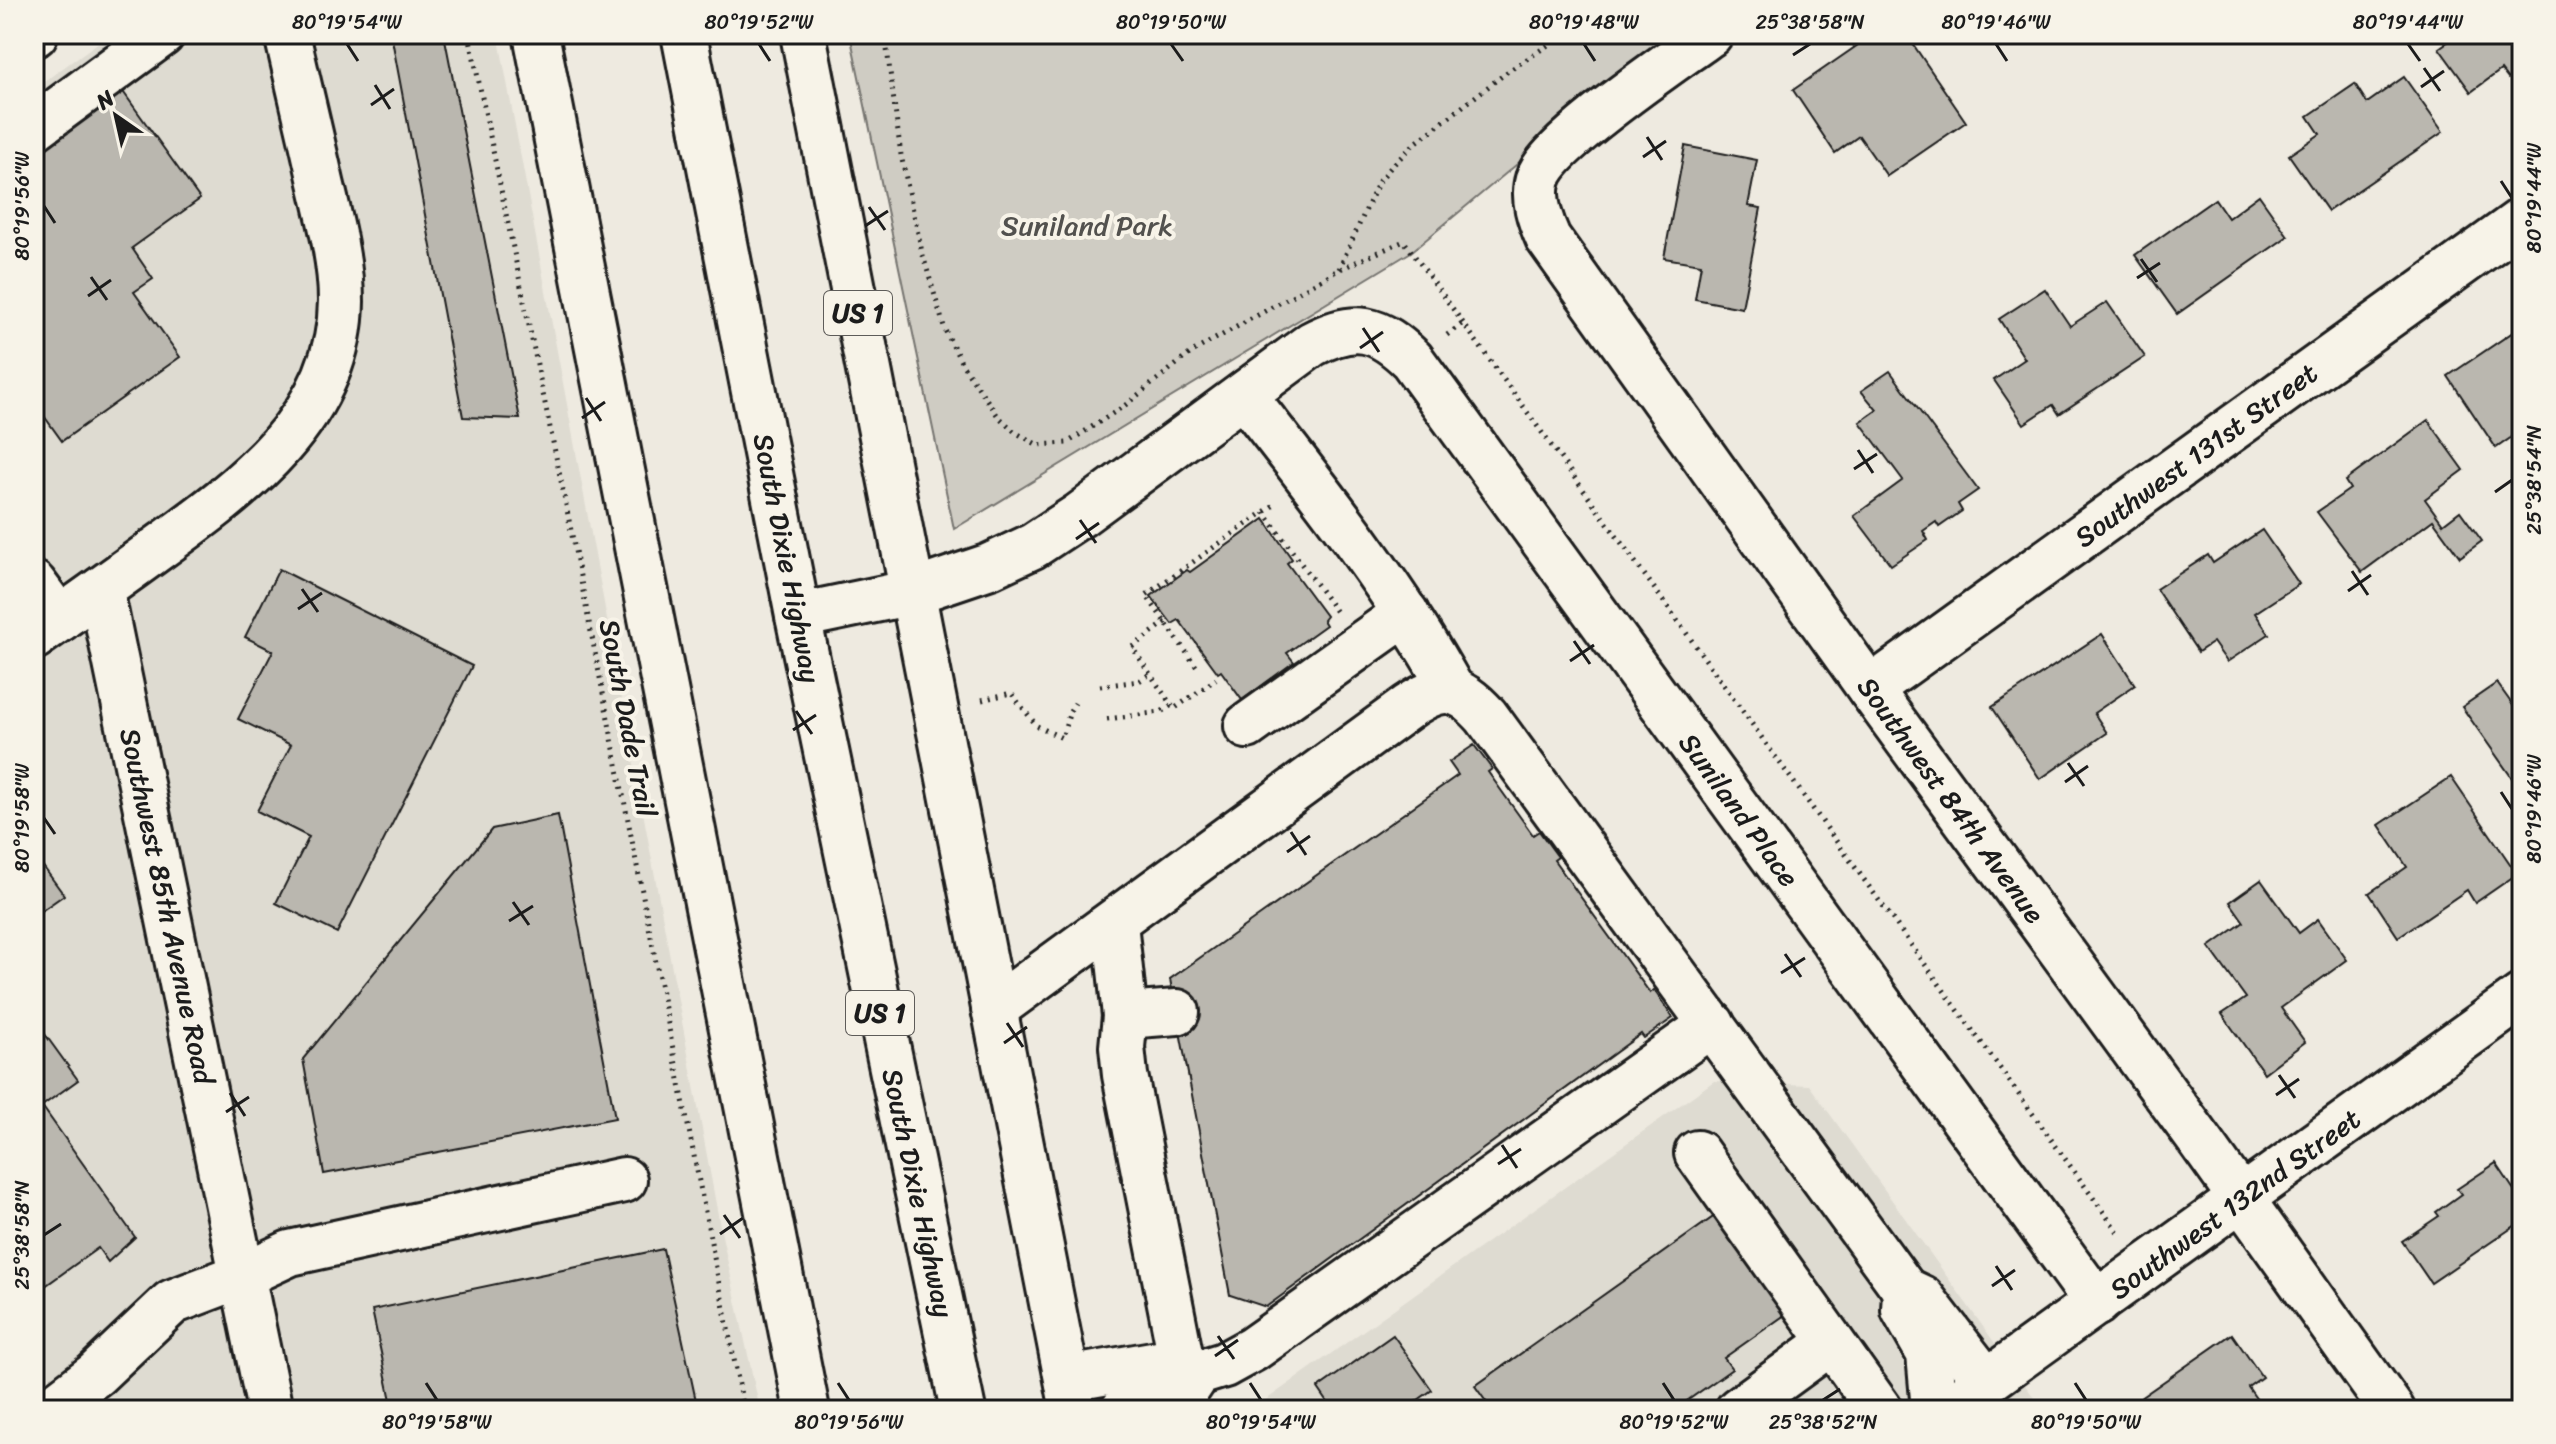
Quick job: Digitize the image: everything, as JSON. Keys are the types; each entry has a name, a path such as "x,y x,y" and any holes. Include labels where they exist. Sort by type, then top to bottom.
{"main road":[{"path":"34,128 162,34"},
{"path":"34,584 47,628 237,489 271,459 309,410 333,356 341,299 330,220 287,34"},
{"path":"536,34 807,1410"},
{"name":"South Dixie Highway","path":"684,34 798,616 963,1410"},
{"name":"US 1","path":"803,34 1070,1395"},
{"name":"Southwest 84th Avenue","path":"1710,34 1565,143 1547,163 1538,179 1537,201 1541,221 1558,254 2392,1410"},
{"name":"Southwest 131st Street","path":"1870,689 2522,220"},
{"name":"Suniland Place","path":"1244,395 1324,338 1354,329 1380,334 1412,360 2097,1303"},
{"path":"798,616 913,592 990,566 1033,546 1244,395 1406,613 1452,690"},
{"name":"Southwest 85th Avenue Road","path":"101,590 270,1410"},
{"path":"1247,726 1406,613"},
{"path":"994,1009 1408,707 1429,694 1452,690 1464,695 1486,716 1905,1290 1922,1298 1961,1402"},
{"path":"1115,923 1125,1016 1122,1047 1125,1075 1190,1366 1184,1394 1123,1410"},
{"name":"Southwest 132nd Street","path":"1961,1402 2522,996"},
{"path":"1125,1016 1177,1012"},
{"path":"1070,1395 1190,1366 1239,1358 1340,1271 1712,1024"},
{"path":"1697,1153 1880,1410"},
{"path":"49,1410 96,1374 172,1302 290,1253 624,1180"},
{"path":"1905,1290 1904,1310 1961,1402"},
{"path":"1738,1410 1831,1342"}],"path":[{"name":"South Dade Trail","path":"469,34 568,515 744,1410"},
{"path":"885,34 901,155 922,252 940,315 962,364 986,402 1006,424 1038,445 1067,443 1124,406 1192,352 1338,270 1404,241 2120,1235 2108,1243"},
{"path":"1338,270 1379,181 1392,166 1413,145 1507,72 1565,34"},
{"path":"1196,666 1146,595 1278,502 1274,495"},
{"path":"1264,512 1342,620"},
{"path":"1166,622 1132,647 1174,709 1216,679"},
{"path":"1100,686 1139,681 1150,674"},
{"path":"982,700 1011,693 1037,726 1062,738 1075,703"},
{"path":"1107,719 1161,712 1172,705"}],"shaded area":[{"path":"110,34 498,34 721,1231 760,1410 34,1410 34,89"},
{"path":"1714,1081 1809,1085 2043,1410 1252,1410"}],"green space":[{"name":"Suniland Park","path":"850,34 1674,34 1411,252 954,529"}],"building":[{"path":"391,34 444,34 520,419 463,417"},
{"path":"1874,34 1906,34 1966,122 1887,176 1859,136 1835,153 1793,90"},
{"path":"2459,34 2522,34 2522,69 2508,79 2501,70 2471,92 2439,48"},
{"path":"2404,77 2443,132 2328,211 2289,155 2320,134 2308,116 2355,84 2367,103"},
{"path":"114,79 200,199 132,248 153,279 134,292 180,357 62,441 34,402 34,136"},
{"path":"1685,146 1757,160 1748,206 1761,208 1742,308 1695,299 1701,264 1664,258"},
{"path":"2259,195 2288,236 2177,314 2135,255 2215,199 2228,218"},
{"path":"2045,289 2070,326 2107,302 2145,357 2059,414 2053,405 2024,424 1994,380 2025,359 1999,319"},
{"path":"2522,326 2522,430 2496,448 2448,376"},
{"path":"1890,371 1978,490 1958,504 1962,511 1939,527 1936,522 1923,531 1928,540 1891,565 1854,516 1903,480 1860,422 1877,410 1861,391"},
{"path":"2428,420 2464,470 2425,499 2443,524 2460,511 2482,541 2460,557 2433,520 2362,572 2317,512 2350,489 2345,481"},
{"path":"1264,519 1292,559 1287,563 1326,616 1323,620 1326,625 1287,653 1294,662 1242,700 1179,620 1172,624 1151,596"},
{"path":"2262,530 2299,584 2255,613 2269,634 2227,662 2213,642 2198,652 2156,589 2208,555 2213,563"},
{"path":"279,569 472,666 337,933 276,903 309,837 257,811 291,745 238,719 273,651 245,637"},
{"path":"2102,634 2135,685 2094,713 2107,733 2040,779 1992,707"},
{"path":"2497,683 2522,718 2522,792 2462,707"},
{"path":"1474,745 1492,769 1488,772 1533,835 1539,831 1558,857 1554,860 1650,993 1654,990 1673,1018 1644,1038 1641,1034 1266,1307 1230,1295 1170,979 1458,775 1449,762"},
{"path":"2451,777 2517,874 2475,903 2467,890 2398,937 2369,893 2407,867 2379,825"},
{"path":"558,815 615,1118 324,1174 303,1059 492,829"},
{"path":"34,854 64,895 34,916"},
{"path":"2261,880 2299,933 2318,919 2347,960 2281,1008 2305,1042 2264,1073 2222,1014 2246,998 2209,947 2244,922 2230,902"},
{"path":"34,1019 78,1080 42,1106 135,1237 108,1262 98,1248 34,1294"},
{"path":"2496,1163 2522,1202 2522,1221 2431,1283 2402,1241 2439,1216 2436,1212 2461,1194 2457,1189"},
{"path":"1719,1213 1789,1312 1724,1358 1732,1369 1674,1410 1492,1410 1475,1386"},
{"path":"663,1249 698,1410 393,1410 372,1310"},
{"path":"2232,1334 2262,1377 2248,1387 2264,1410 2123,1410"},
{"path":"1393,1335 1432,1390 1404,1410 1333,1410 1318,1388"}]}
